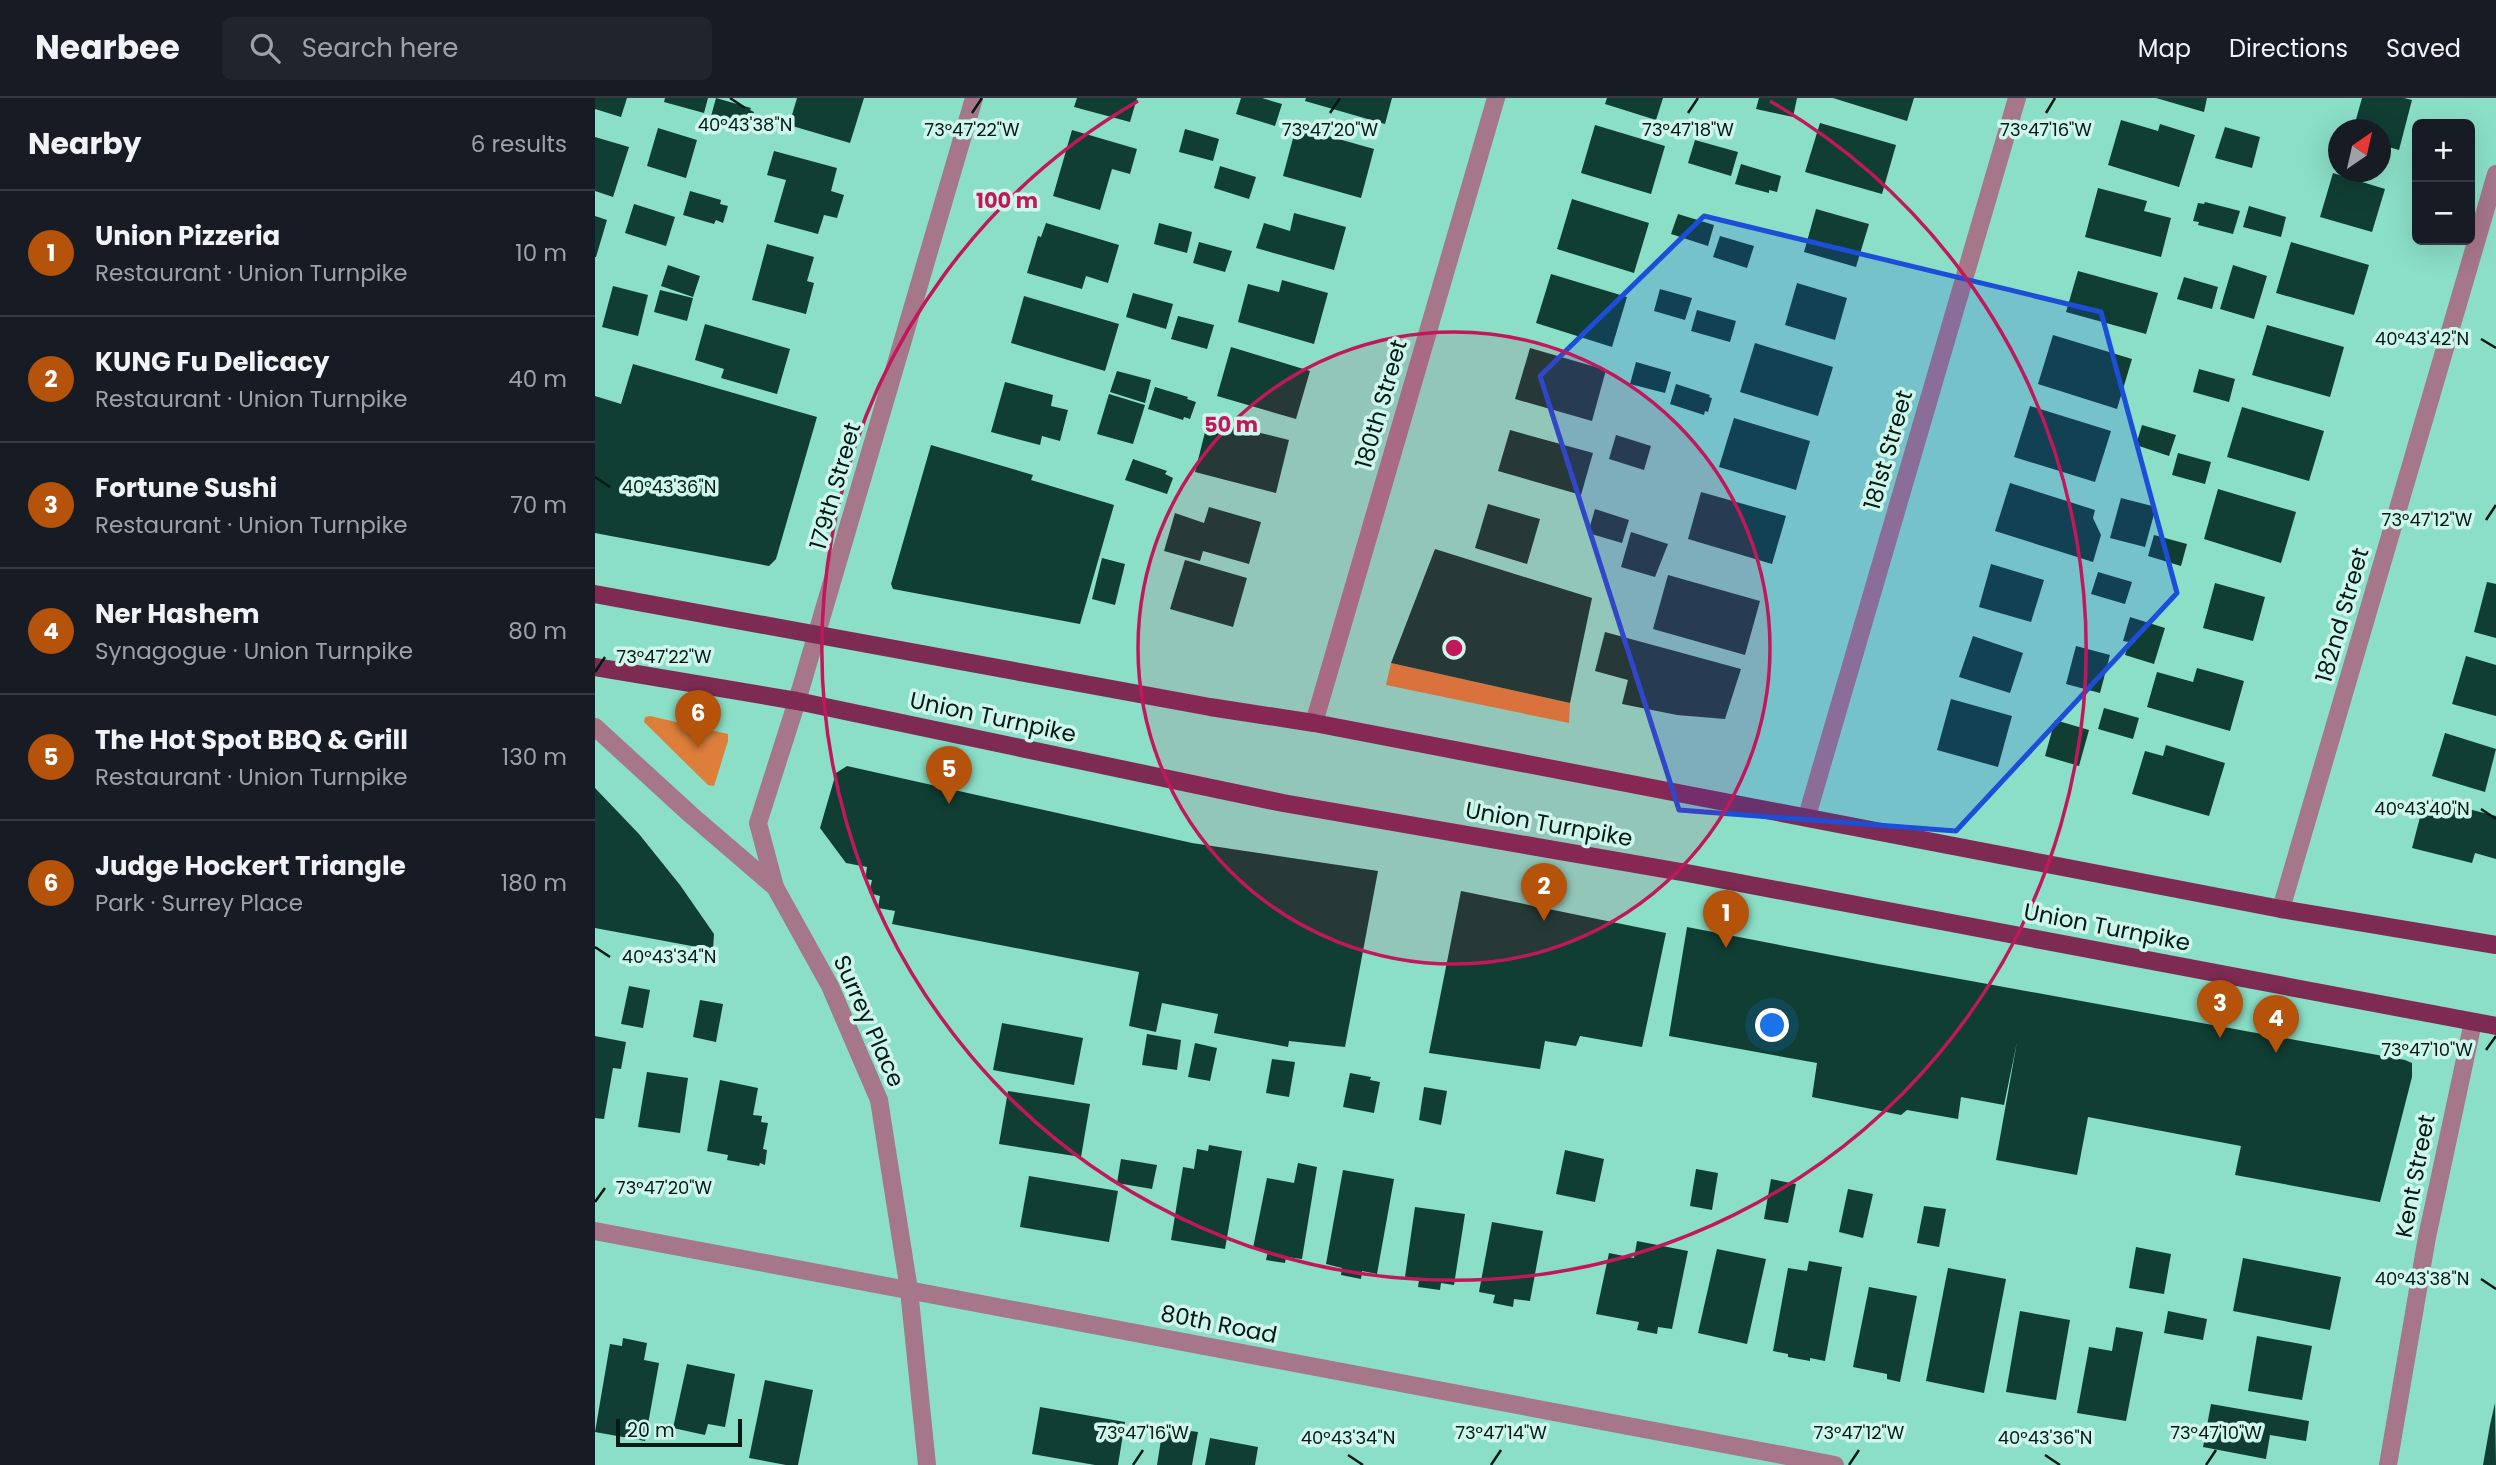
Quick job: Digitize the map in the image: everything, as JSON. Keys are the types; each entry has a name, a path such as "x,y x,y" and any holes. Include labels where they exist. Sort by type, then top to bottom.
{"main road":[{"name":"Union Turnpike","path":"595,594 1210,707 1314,723 2281,909 2496,945"},
{"name":"Union Turnpike","path":"595,667 797,701 1283,803 1713,878 2496,1026"}],"street":[{"name":"179th Street","path":"775,887 758,822 797,701 974,98"},
{"name":"180th Street","path":"1314,723 1496,98"},
{"name":"181st Street","path":"1807,816 2017,98"},
{"name":"182nd Street","path":"2281,909 2496,174"},
{"name":"Surrey Place","path":"595,727 689,814 775,887 830,986 880,1100 909,1290 927,1465"},
{"name":"Kent Street","path":"2388,1465 2427,1237 2473,1022"},
{"name":"80th Road","path":"595,1231 1835,1465"}],"highlighted area":[{"path":"1704,216 2101,312 2177,593 1956,831 1679,810 1540,376"}],"shaded area":[{"path":"1391,663 1570,703 1569,723 1386,685"},
{"path":"645,717 728,734 714,786 708,785 644,722"}],"building":[{"path":"595,98 627,98 621,117 595,109"},
{"path":"665,98 708,98 704,113 664,102"},
{"path":"716,98 751,108 754,112 748,131 710,120"},
{"path":"797,98 864,98 850,143 789,125"},
{"path":"1077,98 1137,98 1130,122 1074,107"},
{"path":"1241,98 1262,98 1282,104 1275,126 1236,114"},
{"path":"1306,98 1392,98 1385,124 1305,101"},
{"path":"1607,98 1663,98 1656,120 1605,104"},
{"path":"1759,98 1797,98 1793,117 1756,109"},
{"path":"1833,98 1914,98 1907,121"},
{"path":"2156,98 2207,98 2204,112"},
{"path":"2362,98 2412,100 2399,150 2391,148 2391,119 2356,119"},
{"path":"2121,120 2158,131 2160,124 2195,135 2179,187 2108,165"},
{"path":"1820,123 1896,145 1882,194 1805,172"},
{"path":"1595,125 1665,146 1651,194 1581,173"},
{"path":"1296,127 1374,149 1361,198 1283,176"},
{"path":"2225,127 2260,137 2252,168 2215,158"},
{"path":"658,128 697,140 686,178 647,166"},
{"path":"1185,129 1219,139 1213,161 1179,152"},
{"path":"1072,130 1137,149 1130,174 1112,169 1100,210 1053,196"},
{"path":"595,137 629,147 613,197 595,191"},
{"path":"1695,140 1738,152 1731,176 1688,163"},
{"path":"774,151 837,168 831,191 844,195 837,218 824,215 818,234 774,222 786,180 767,175"},
{"path":"1741,164 1781,176 1777,192 1769,190 1769,193 1735,184"},
{"path":"1220,166 1256,177 1249,199 1214,188"},
{"path":"2330,182 2362,182 2385,189 2372,232 2320,217"},
{"path":"2098,188 2147,201 2144,211 2171,218 2161,257 2085,237"},
{"path":"690,191 721,200 720,204 728,206 723,223 716,220 714,224 683,215"},
{"path":"1572,199 1649,223 1634,273 1557,249"},
{"path":"2205,202 2240,211 2233,234 2198,225 2199,222 2193,221 2198,203"},
{"path":"634,204 675,217 666,246 625,233"},
{"path":"2249,206 2286,217 2281,237 2243,227"},
{"path":"1816,209 1869,224 1856,267 1804,252"},
{"path":"1294,213 1346,227 1334,270 1256,248 1264,223 1290,231"},
{"path":"1678,214 1714,225 1708,246 1671,234"},
{"path":"595,216 607,220 596,257 595,257"},
{"path":"1046,223 1119,245 1108,283 1086,276 1082,289 1027,273 1038,236 1041,237"},
{"path":"1159,223 1192,232 1187,253 1154,244"},
{"path":"1720,236 1754,246 1747,268 1713,257"},
{"path":"1199,242 1232,251 1225,272 1193,263"},
{"path":"2291,242 2369,265 2354,315 2276,293"},
{"path":"767,244 814,257 807,281 814,283 806,314 752,300"},
{"path":"668,265 700,276 693,297 661,286"},
{"path":"2233,265 2267,276 2254,319 2220,309"},
{"path":"2078,271 2158,293 2146,334 2066,312"},
{"path":"1551,274 1627,297 1612,347 1536,323"},
{"path":"2184,277 2218,287 2212,309 2177,299"},
{"path":"1282,280 1328,293 1314,344 1238,322 1248,284 1279,292"},
{"path":"1797,283 1847,298 1835,340 1785,325"},
{"path":"613,286 648,295 638,336 602,327"},
{"path":"1660,289 1692,298 1685,320 1654,311"},
{"path":"660,290 693,298 687,321 654,312"},
{"path":"1133,293 1173,304 1166,329 1126,317"},
{"path":"1024,296 1119,324 1105,371 1011,343"},
{"path":"1697,310 1736,321 1730,342 1691,331"},
{"path":"1178,316 1214,325 1207,349 1171,339"},
{"path":"705,324 790,349 777,394 721,378 724,369 695,360"},
{"path":"2267,325 2344,347 2330,397 2252,375"},
{"path":"2053,335 2132,359 2117,409 2038,384"},
{"path":"1755,343 1833,367 1818,416 1740,392"},
{"path":"1231,347 1310,371 1296,419 1217,396"},
{"path":"1530,348 1606,370 1592,421 1515,399"},
{"path":"1636,362 1671,372 1665,393 1630,384"},
{"path":"633,364 817,417 776,559 769,566 595,533 595,396 621,404"},
{"path":"2199,369 2235,379 2229,402 2193,392"},
{"path":"1117,371 1151,380 1145,403 1110,392"},
{"path":"1005,382 1053,395 1051,406 1068,410 1060,441 1042,436 1040,445 991,432"},
{"path":"1676,384 1710,395 1712,398 1708,412 1705,411 1704,415 1670,404"},
{"path":"1155,387 1196,402 1190,419 1184,417 1183,420 1148,409"},
{"path":"1109,394 1145,405 1133,444 1097,434"},
{"path":"2030,406 2111,431 2095,482 2014,457"},
{"path":"2242,407 2324,431 2309,481 2227,457"},
{"path":"1734,418 1810,441 1796,490 1719,467"},
{"path":"1208,420 1289,440 1276,493 1195,472"},
{"path":"2142,425 2176,435 2169,456 2136,445"},
{"path":"1510,430 1593,453 1581,495 1498,471"},
{"path":"1616,435 1651,446 1644,470 1609,459"},
{"path":"931,445 1033,475 1031,480 1114,505 1080,624 893,589 891,584"},
{"path":"2178,453 2211,462 2205,484 2172,475"},
{"path":"1133,459 1167,471 1165,474 1173,478 1167,494 1125,480"},
{"path":"2010,483 2095,510 2093,518 2101,535 2093,562 1995,531"},
{"path":"2218,489 2296,512 2281,563 2204,539"},
{"path":"1701,492 1786,516 1772,564 1688,539"},
{"path":"2121,498 2156,507 2145,547 2110,538"},
{"path":"1488,504 1540,519 1527,564 1475,548"},
{"path":"1209,507 1261,522 1249,564 1203,551 1200,561 1164,551 1175,513 1204,523"},
{"path":"1595,509 1629,520 1622,543 1588,533"},
{"path":"1631,532 1668,544 1655,577 1621,567"},
{"path":"2154,535 2187,544 2181,566 2148,556"},
{"path":"1435,549 1592,598 1570,703 1391,663"},
{"path":"1102,558 1125,564 1115,605 1092,599"},
{"path":"1185,560 1247,578 1233,627 1170,609"},
{"path":"1991,564 2044,580 2031,622 1979,607"},
{"path":"2098,572 2132,582 2125,604 2091,594"},
{"path":"1668,575 1760,601 1745,655 1653,629"},
{"path":"2487,582 2496,584 2496,638 2474,632"},
{"path":"2215,583 2265,597 2253,641 2203,628"},
{"path":"2130,617 2165,628 2154,664 2125,655 2129,642 2123,641"},
{"path":"1605,632 1741,669 1725,719 1677,715 1622,704 1628,680 1595,671"},
{"path":"1973,636 2023,653 2010,693 1959,677"},
{"path":"2076,646 2110,655 2100,693 2066,684"},
{"path":"2466,656 2496,665 2496,716 2452,704"},
{"path":"2197,668 2244,681 2230,731 2147,707 2157,672 2193,682"},
{"path":"1951,699 2012,716 1998,767 1937,750"},
{"path":"2104,708 2139,718 2133,739 2098,729"},
{"path":"2055,720 2089,730 2079,766 2045,756"},
{"path":"2445,733 2496,749 2485,792 2432,776"},
{"path":"2166,745 2225,763 2209,816 2132,794 2145,751 2163,756"},
{"path":"847,766 1192,843 1378,871 1345,1047 1289,1041 1288,1047 1214,1033 1218,1014 1162,1003 1156,1032 1129,1026 1139,972 892,924 895,911 878,908 880,896 869,893 872,880 865,879 867,867 846,863 820,828 836,773"},
{"path":"595,788 639,834 680,885 714,934 713,950 595,928"},
{"path":"2425,798 2496,816 2496,859 2475,853 2472,863 2412,848"},
{"path":"1461,891 1666,933 1642,1047 1580,1036 1576,1046 1545,1041 1540,1069 1429,1053"},
{"path":"1687,927 2405,1060 2412,1063 2412,1077 2380,1202 2235,1175 2241,1146 2088,1117 2077,1175 1996,1160 2017,1042 2004,1105 1961,1097 1958,1119 1907,1110 1901,1115 1812,1097 1817,1063 1669,1036"},
{"path":"629,986 650,990 643,1028 621,1024"},
{"path":"700,1000 723,1004 716,1042 693,1037"},
{"path":"1002,1023 1083,1038 1074,1085 993,1070"},
{"path":"1147,1034 1181,1040 1177,1070 1142,1065"},
{"path":"595,1036 626,1042 621,1069 613,1068 604,1119 595,1118"},
{"path":"1195,1043 1217,1048 1210,1081 1188,1077"},
{"path":"1272,1059 1295,1062 1289,1097 1266,1093"},
{"path":"647,1072 688,1078 680,1133 638,1127"},
{"path":"1350,1073 1371,1077 1370,1080 1380,1082 1374,1113 1343,1107"},
{"path":"720,1080 758,1088 753,1115 762,1116 761,1122 768,1123 763,1149 767,1150 765,1165 727,1160 728,1155 707,1151"},
{"path":"1424,1087 1447,1091 1441,1125 1419,1120"},
{"path":"1008,1091 1090,1104 1081,1157 999,1144"},
{"path":"1209,1145 1242,1151 1225,1249 1171,1240 1183,1167 1194,1169 1197,1149 1208,1151"},
{"path":"1565,1150 1604,1159 1595,1202 1556,1194"},
{"path":"1121,1159 1157,1165 1152,1189 1117,1183"},
{"path":"1298,1163 1317,1167 1302,1259 1286,1257 1285,1263 1266,1260 1268,1251 1253,1248 1267,1178 1294,1183"},
{"path":"1696,1169 1718,1173 1712,1210 1690,1206"},
{"path":"1343,1170 1394,1179 1377,1274 1362,1271 1361,1279 1341,1275 1342,1268 1326,1264"},
{"path":"1029,1176 1118,1191 1109,1242 1020,1227"},
{"path":"1771,1179 1796,1184 1788,1223 1764,1219"},
{"path":"1848,1189 1873,1194 1863,1238 1839,1232"},
{"path":"1924,1206 1946,1209 1939,1247 1917,1243"},
{"path":"1415,1207 1465,1214 1454,1285 1441,1283 1440,1290 1418,1287 1419,1280 1405,1277"},
{"path":"1492,1222 1543,1231 1530,1301 1514,1299 1513,1307 1493,1303 1495,1295 1479,1292"},
{"path":"1637,1241 1688,1251 1672,1329 1658,1327 1657,1334 1637,1330 1639,1322 1596,1314 1609,1253 1634,1258"},
{"path":"2136,1247 2171,1254 2164,1294 2129,1288"},
{"path":"1717,1249 1766,1259 1747,1344 1698,1333"},
{"path":"2243,1258 2341,1277 2330,1330 2233,1311"},
{"path":"1809,1261 1842,1267 1825,1361 1788,1357 1788,1354 1773,1351 1788,1268 1807,1271"},
{"path":"1948,1268 2006,1279 1984,1393 1926,1381"},
{"path":"1869,1287 1917,1296 1900,1382 1887,1379 1887,1374 1853,1367"},
{"path":"2020,1311 2070,1320 2056,1400 2006,1392"},
{"path":"2168,1311 2207,1319 2203,1340 2164,1333"},
{"path":"2116,1327 2143,1332 2126,1421 2077,1413 2089,1347 2112,1351"},
{"path":"2257,1336 2312,1346 2302,1400 2248,1391"},
{"path":"623,1338 647,1343 644,1360 659,1363 645,1441 595,1432 610,1344 622,1346"},
{"path":"687,1364 735,1374 725,1427 708,1424 705,1435 673,1428"},
{"path":"765,1380 813,1390 798,1465 749,1458"},
{"path":"2495,1403 2496,1465 2483,1465 2490,1425"},
{"path":"2211,1404 2309,1421 2306,1441 2270,1435 2266,1459 2203,1447"},
{"path":"1040,1407 1125,1422 1118,1465 1095,1465 1032,1454"},
{"path":"1163,1427 1198,1432 1192,1465 1157,1465"},
{"path":"1210,1438 1258,1447 1255,1465 1205,1465"}],"place":[{"name":"Judge Hockert Triangle","path":"698,748"},
{"name":"The Hot Spot BBQ & Grill","path":"949,804"},
{"name":"KUNG Fu Delicacy","path":"1544,921"},
{"name":"Union Pizzeria","path":"1726,948"},
{"name":"Fortune Sushi","path":"2220,1038"},
{"name":"Ner Hashem","path":"2276,1053"}]}
